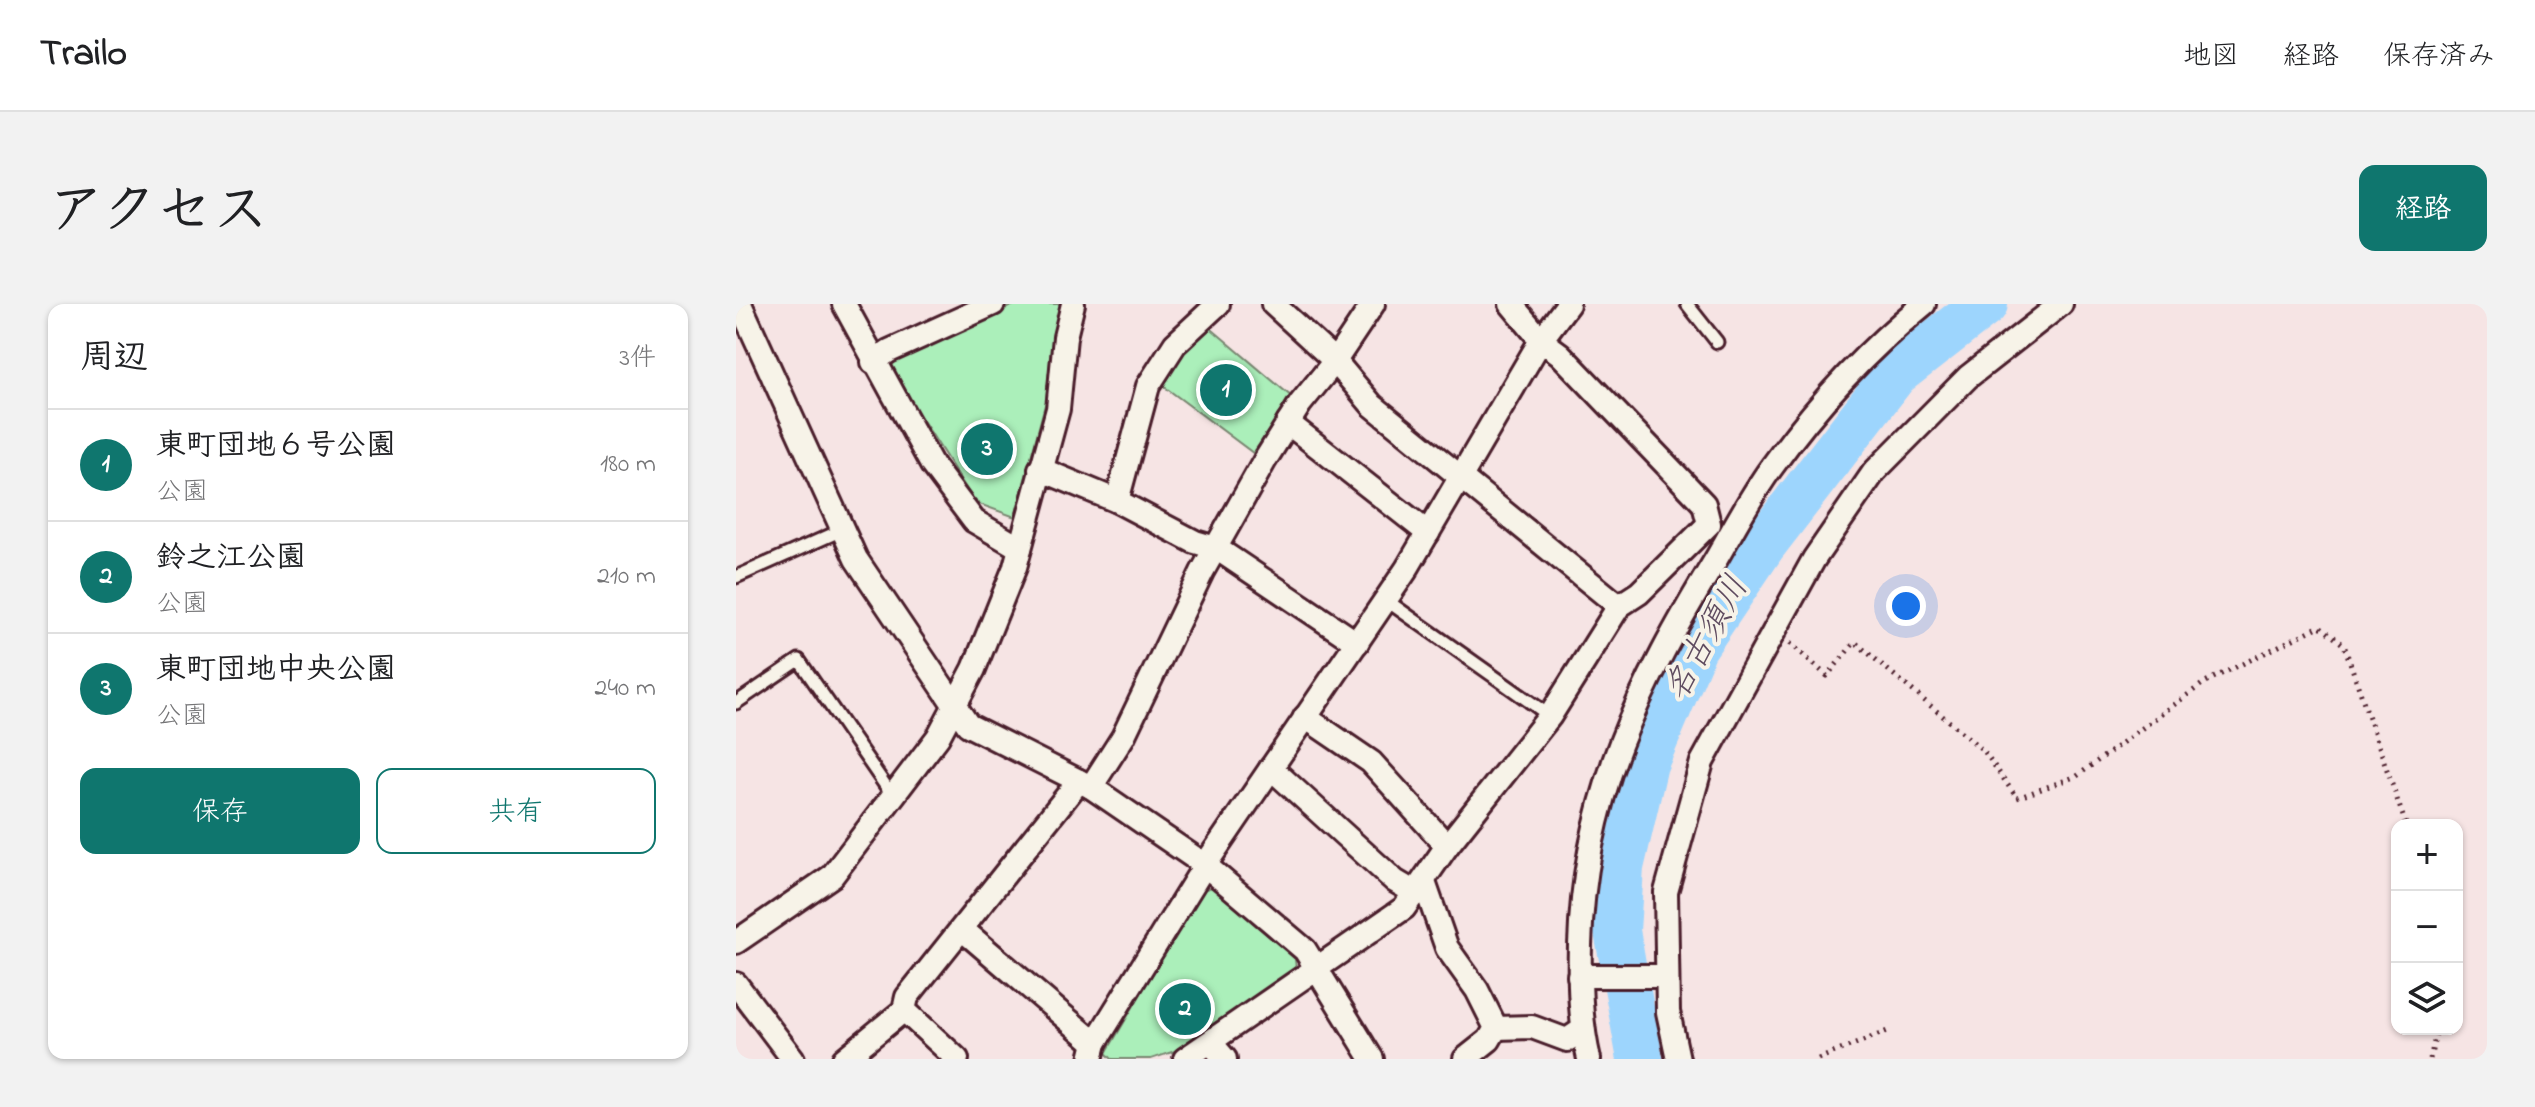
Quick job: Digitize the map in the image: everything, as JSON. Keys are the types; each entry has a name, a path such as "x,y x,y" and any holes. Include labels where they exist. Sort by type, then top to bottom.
{"street":[{"path":"740,304 856,559 968,725 1085,784 1205,865 1305,950 1372,1059"},
{"path":"844,304 932,465 974,521 1020,548"},
{"path":"873,362 889,351 993,304"},
{"path":"736,942 832,876 895,798 938,737 997,614 1020,548 1058,409 1065,337 1073,304"},
{"path":"1117,501 1148,386 1175,344 1218,304"},
{"path":"1273,304 1335,361 1372,405 1619,606"},
{"path":"844,1059 904,1010 907,997 1123,737 1216,548 1288,423 1373,304"},
{"path":"1185,1059 1218,1051 1318,967 1404,908 1447,846 1550,716 1619,606 1667,566 1709,524 1704,504 1560,354 1541,340 1511,304"},
{"path":"963,930 1093,1051 1205,865 1386,600 1541,340 1568,304"},
{"path":"1589,1059 1582,1030 1579,976 1584,866 1606,780 1651,674 1770,469 1860,363 1924,304"},
{"path":"1678,1059 1666,976 1666,892 1702,762 1814,559 1874,472 1968,377 2061,304"},
{"path":"1288,423 1428,533"},
{"path":"1040,469 1117,501 1195,542 1216,548 1357,643"},
{"path":"1667,566 1727,540"},
{"path":"1305,717 1371,762 1447,846"},
{"path":"1271,768 1395,881 1420,888"},
{"path":"1420,888 1447,948 1477,990 1496,1028"},
{"path":"1579,976 1666,976"},
{"path":"736,984 793,1059"},
{"path":"904,1010 957,1059"},
{"path":"1496,1028 1532,1027 1567,1040 1582,1030"},
{"path":"1465,1059 1489,1040 1496,1028"}],"lane":[{"path":"1687,304 1717,342"},
{"path":"736,577 842,530"},
{"path":"1386,600 1550,716"},
{"path":"736,703 799,660 895,798"}],"path":[{"path":"1770,638 1791,643 1827,676 1855,642 1984,751 2017,798 2077,776 2205,682 2320,626 2344,645 2404,819"},
{"path":"1818,1059 1890,1030"},
{"path":"2430,1059 2436,1035"}],"green space":[{"path":"1016,304 1061,304 1052,341 1046,401 1015,517 979,504 971,496 889,367 896,357"},
{"path":"1207,325 1293,398 1253,453 1158,382 1179,351"},
{"path":"1212,887 1295,959 1296,969 1181,1049 1151,1059 1112,1059 1106,1053 1202,890"}],"waterway":[{"name":"名古須川","path":"1640,1059 1617,931 1621,867 1645,764 1694,648 1763,545 1895,374 1985,304"}],"place":[{"name":"東町団地６号公園","path":"1226,390"},
{"name":"東町団地中央公園","path":"987,449"},
{"name":"鈴之江公園","path":"1185,1009"}]}
